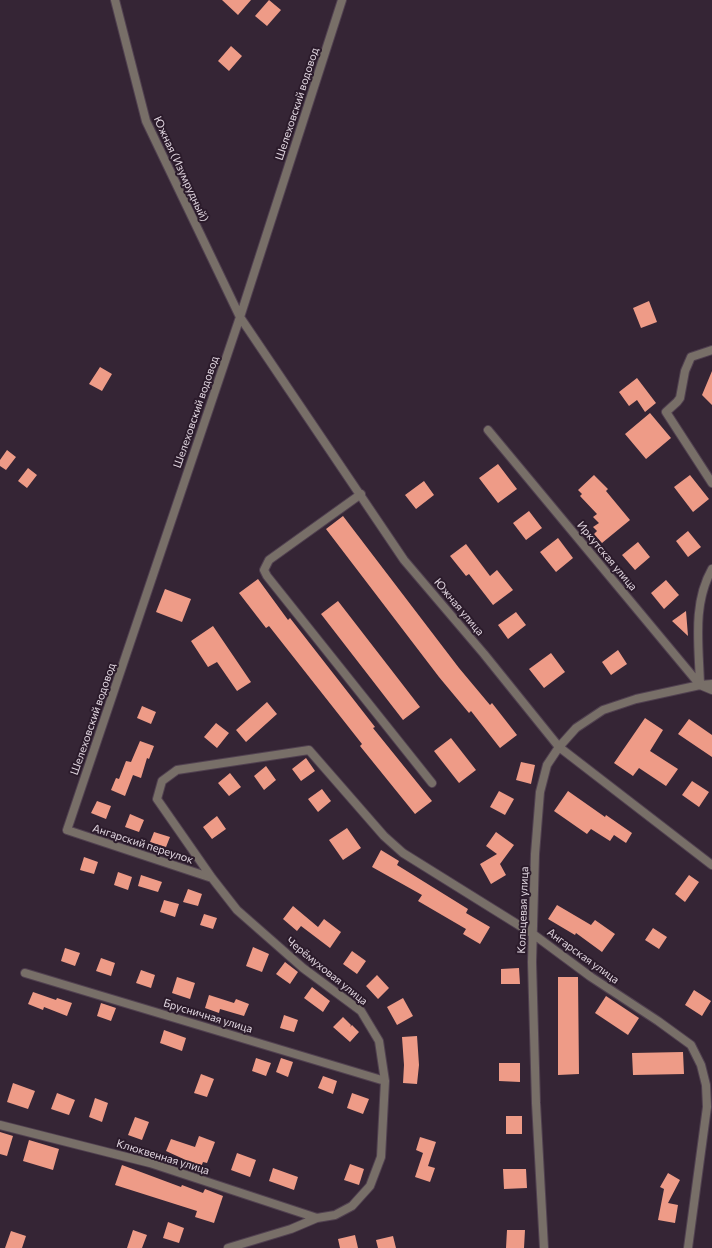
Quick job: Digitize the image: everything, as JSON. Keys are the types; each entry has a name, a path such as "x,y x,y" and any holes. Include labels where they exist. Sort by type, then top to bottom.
{"street":[{"name":"Южная (Изумрудный)","path":"115,0 146,122 240,317"},
{"path":"336,0 338,12"},
{"name":"Шелеховский водовод","path":"67,830 240,317 342,0"},
{"name":"Южная улица","path":"240,317 361,494 404,560 484,654 559,747 712,865"},
{"path":"712,350 691,357 684,370 680,398 666,412 712,483"},
{"name":"Иркутская улица","path":"488,430 700,685 712,690"},
{"path":"361,494 270,560 264,570 267,576 432,783"},
{"path":"700,685 698,614 705,582 712,569"},
{"name":"Кольцевая улица","path":"544,1248 536,1102 532,962 535,854 540,792 547,765 559,747 576,728 603,710 636,699 700,685 712,684"},
{"name":"Ангарская улица","path":"309,750 384,836 404,853 533,934 591,977 658,1021 691,1045 709,1085 688,1248"},
{"name":"Черёмуховая улица","path":"228,1248 291,1229 317,1218 335,1215 352,1206 370,1186 381,1157 384,1081 379,1041 361,1011 303,968 237,910 212,878 157,799 162,781 177,770 309,750"},
{"name":"Ангарский переулок","path":"67,830 212,878"},
{"name":"Брусничная улица","path":"25,973 384,1081"},
{"name":"Клюквенная улица","path":"0,1125 150,1163 317,1218"}],"building":[{"path":"222,0 251,0 238,15"},
{"path":"269,0 281,10 267,26 255,16"},
{"path":"231,46 242,56 229,71 218,61"},
{"path":"649,301 657,322 641,328 633,308"},
{"path":"100,367 112,374 102,391 89,384"},
{"path":"712,371 712,405 702,395"},
{"path":"637,378 656,403 645,412 637,400 629,406 619,392"},
{"path":"650,413 671,438 646,459 625,434"},
{"path":"7,450 16,457 6,470 0,466 0,460"},
{"path":"498,464 517,489 498,503 479,478"},
{"path":"28,468 37,475 27,488 18,481"},
{"path":"594,475 608,489 606,491 630,520 602,543 594,534 597,531 593,527 599,523 593,517 597,514 580,496 582,494 578,490"},
{"path":"690,475 709,499 693,512 674,487"},
{"path":"424,481 434,495 416,509 405,495"},
{"path":"529,511 542,528 526,540 513,523"},
{"path":"343,516 459,668 490,705 492,703 517,735 500,748 471,711 469,713 439,677 326,529"},
{"path":"688,531 701,547 688,557 676,541"},
{"path":"558,538 573,558 556,572 540,552"},
{"path":"638,542 650,557 635,570 622,555"},
{"path":"466,544 490,576 497,570 513,590 493,605 469,574 466,576 450,556"},
{"path":"258,579 288,620 290,618 375,727 373,728 432,801 415,814 360,746 362,744 269,626 266,628 239,593"},
{"path":"666,580 679,595 664,609 651,593"},
{"path":"165,589 191,599 182,622 156,612"},
{"path":"338,601 420,707 403,720 321,614"},
{"path":"686,611 688,636 672,621"},
{"path":"516,612 526,625 508,639 498,625"},
{"path":"213,626 251,682 237,691 217,662 208,667 191,641"},
{"path":"618,650 627,664 611,675 602,662"},
{"path":"551,653 565,672 544,688 529,669"},
{"path":"267,702 277,714 246,742 236,730"},
{"path":"142,706 156,712 151,724 137,718"},
{"path":"645,718 663,730 650,751 678,769 666,786 639,768 633,776 614,763"},
{"path":"689,719 712,735 712,757 678,734"},
{"path":"216,723 229,733 217,748 204,737"},
{"path":"451,738 476,770 459,783 434,751"},
{"path":"140,741 154,746 149,759 147,758 141,778 133,775 125,796 111,790 116,778 119,779 126,761 131,762"},
{"path":"306,758 315,771 301,781 292,769"},
{"path":"521,762 535,765 531,784 516,780"},
{"path":"266,766 276,780 264,790 254,776"},
{"path":"230,773 241,787 229,796 218,783"},
{"path":"692,781 709,792 699,807 682,795"},
{"path":"322,789 331,801 318,812 308,799"},
{"path":"499,791 514,799 505,815 490,807"},
{"path":"568,791 605,817 606,815 632,833 626,843 614,835 610,841 591,829 587,834 554,811"},
{"path":"97,801 111,806 106,819 91,813"},
{"path":"130,814 144,820 139,832 125,827"},
{"path":"217,816 226,829 212,839 203,827"},
{"path":"347,828 361,848 343,860 329,840"},
{"path":"154,832 170,837 166,847 150,842"},
{"path":"496,832 514,845 500,864 506,875 491,884 480,864 497,854 486,846"},
{"path":"381,850 399,861 397,865 468,909 466,913 490,927 480,944 463,934 466,929 418,901 422,895 372,867"},
{"path":"84,857 98,862 94,874 80,870"},
{"path":"118,872 132,877 128,890 114,885"},
{"path":"141,875 162,882 158,892 138,886"},
{"path":"689,875 699,882 685,902 675,894"},
{"path":"188,889 202,894 198,906 183,902"},
{"path":"164,900 179,904 175,917 160,912"},
{"path":"557,905 591,925 595,920 615,934 602,952 576,933 575,935 548,919"},
{"path":"293,906 318,927 324,919 341,932 330,948 301,926 297,931 283,919"},
{"path":"204,914 217,918 213,929 200,925"},
{"path":"653,928 667,937 659,949 645,940"},
{"path":"253,947 269,954 262,972 246,966"},
{"path":"65,948 80,953 75,966 61,961"},
{"path":"352,951 366,961 357,974 343,964"},
{"path":"101,958 115,963 111,976 96,971"},
{"path":"285,962 298,972 290,984 276,974"},
{"path":"519,968 520,984 501,984 501,969"},
{"path":"141,970 155,975 151,988 136,983"},
{"path":"377,975 389,988 378,999 366,986"},
{"path":"177,977 195,983 190,999 172,993"},
{"path":"558,977 578,977 579,1074 558,1075"},
{"path":"312,987 330,1001 323,1012 304,998"},
{"path":"694,990 711,1001 702,1016 685,1005"},
{"path":"33,992 56,1000 57,998 72,1003 67,1016 44,1007 43,1010 28,1004"},
{"path":"209,995 234,1003 236,999 249,1004 244,1016 220,1009 219,1013 205,1008"},
{"path":"606,996 639,1018 628,1035 595,1013"},
{"path":"403,998 413,1016 397,1025 387,1007"},
{"path":"101,1003 116,1008 111,1021 97,1016"},
{"path":"284,1015 298,1020 294,1032 280,1028"},
{"path":"343,1017 351,1025 350,1027 352,1025 359,1032 350,1042 333,1027"},
{"path":"164,1030 186,1038 182,1051 160,1043"},
{"path":"417,1036 419,1065 417,1084 403,1083 404,1065 402,1037"},
{"path":"683,1052 684,1074 633,1075 632,1053"},
{"path":"256,1058 271,1063 266,1076 252,1071"},
{"path":"281,1058 293,1062 288,1077 276,1072"},
{"path":"499,1063 520,1063 520,1082 499,1081"},
{"path":"201,1074 214,1079 207,1097 194,1093"},
{"path":"323,1076 337,1081 333,1094 318,1088"},
{"path":"13,1083 35,1091 28,1109 7,1102"},
{"path":"57,1093 75,1100 69,1115 51,1109"},
{"path":"352,1093 369,1099 363,1114 347,1108"},
{"path":"95,1098 108,1103 102,1122 89,1117"},
{"path":"506,1116 522,1116 522,1134 506,1134"},
{"path":"135,1117 149,1122 142,1140 128,1135"},
{"path":"0,1132 13,1136 7,1156 0,1154"},
{"path":"199,1136 215,1142 207,1163 203,1162 201,1167 166,1151 171,1139 195,1147"},
{"path":"420,1137 436,1142 428,1166 435,1168 430,1182 415,1177 423,1153 416,1150"},
{"path":"29,1140 59,1149 53,1170 23,1161"},
{"path":"237,1153 256,1160 250,1177 231,1170"},
{"path":"350,1164 364,1169 359,1185 344,1180"},
{"path":"122,1165 181,1187 182,1185 203,1193 205,1189 223,1196 214,1223 195,1217 197,1211 115,1185"},
{"path":"273,1168 298,1177 294,1190 269,1181"},
{"path":"503,1169 526,1169 527,1188 504,1189"},
{"path":"668,1173 680,1180 668,1203 678,1205 675,1223 658,1220 664,1189 660,1187"},
{"path":"168,1222 184,1228 179,1243 163,1238"},
{"path":"133,1230 147,1235 142,1248 127,1248"},
{"path":"507,1230 525,1230 524,1248 506,1248"},
{"path":"11,1231 26,1236 22,1248 5,1248"},
{"path":"355,1235 358,1248 340,1248 338,1239"},
{"path":"393,1236 396,1248 378,1248 376,1240"}]}
